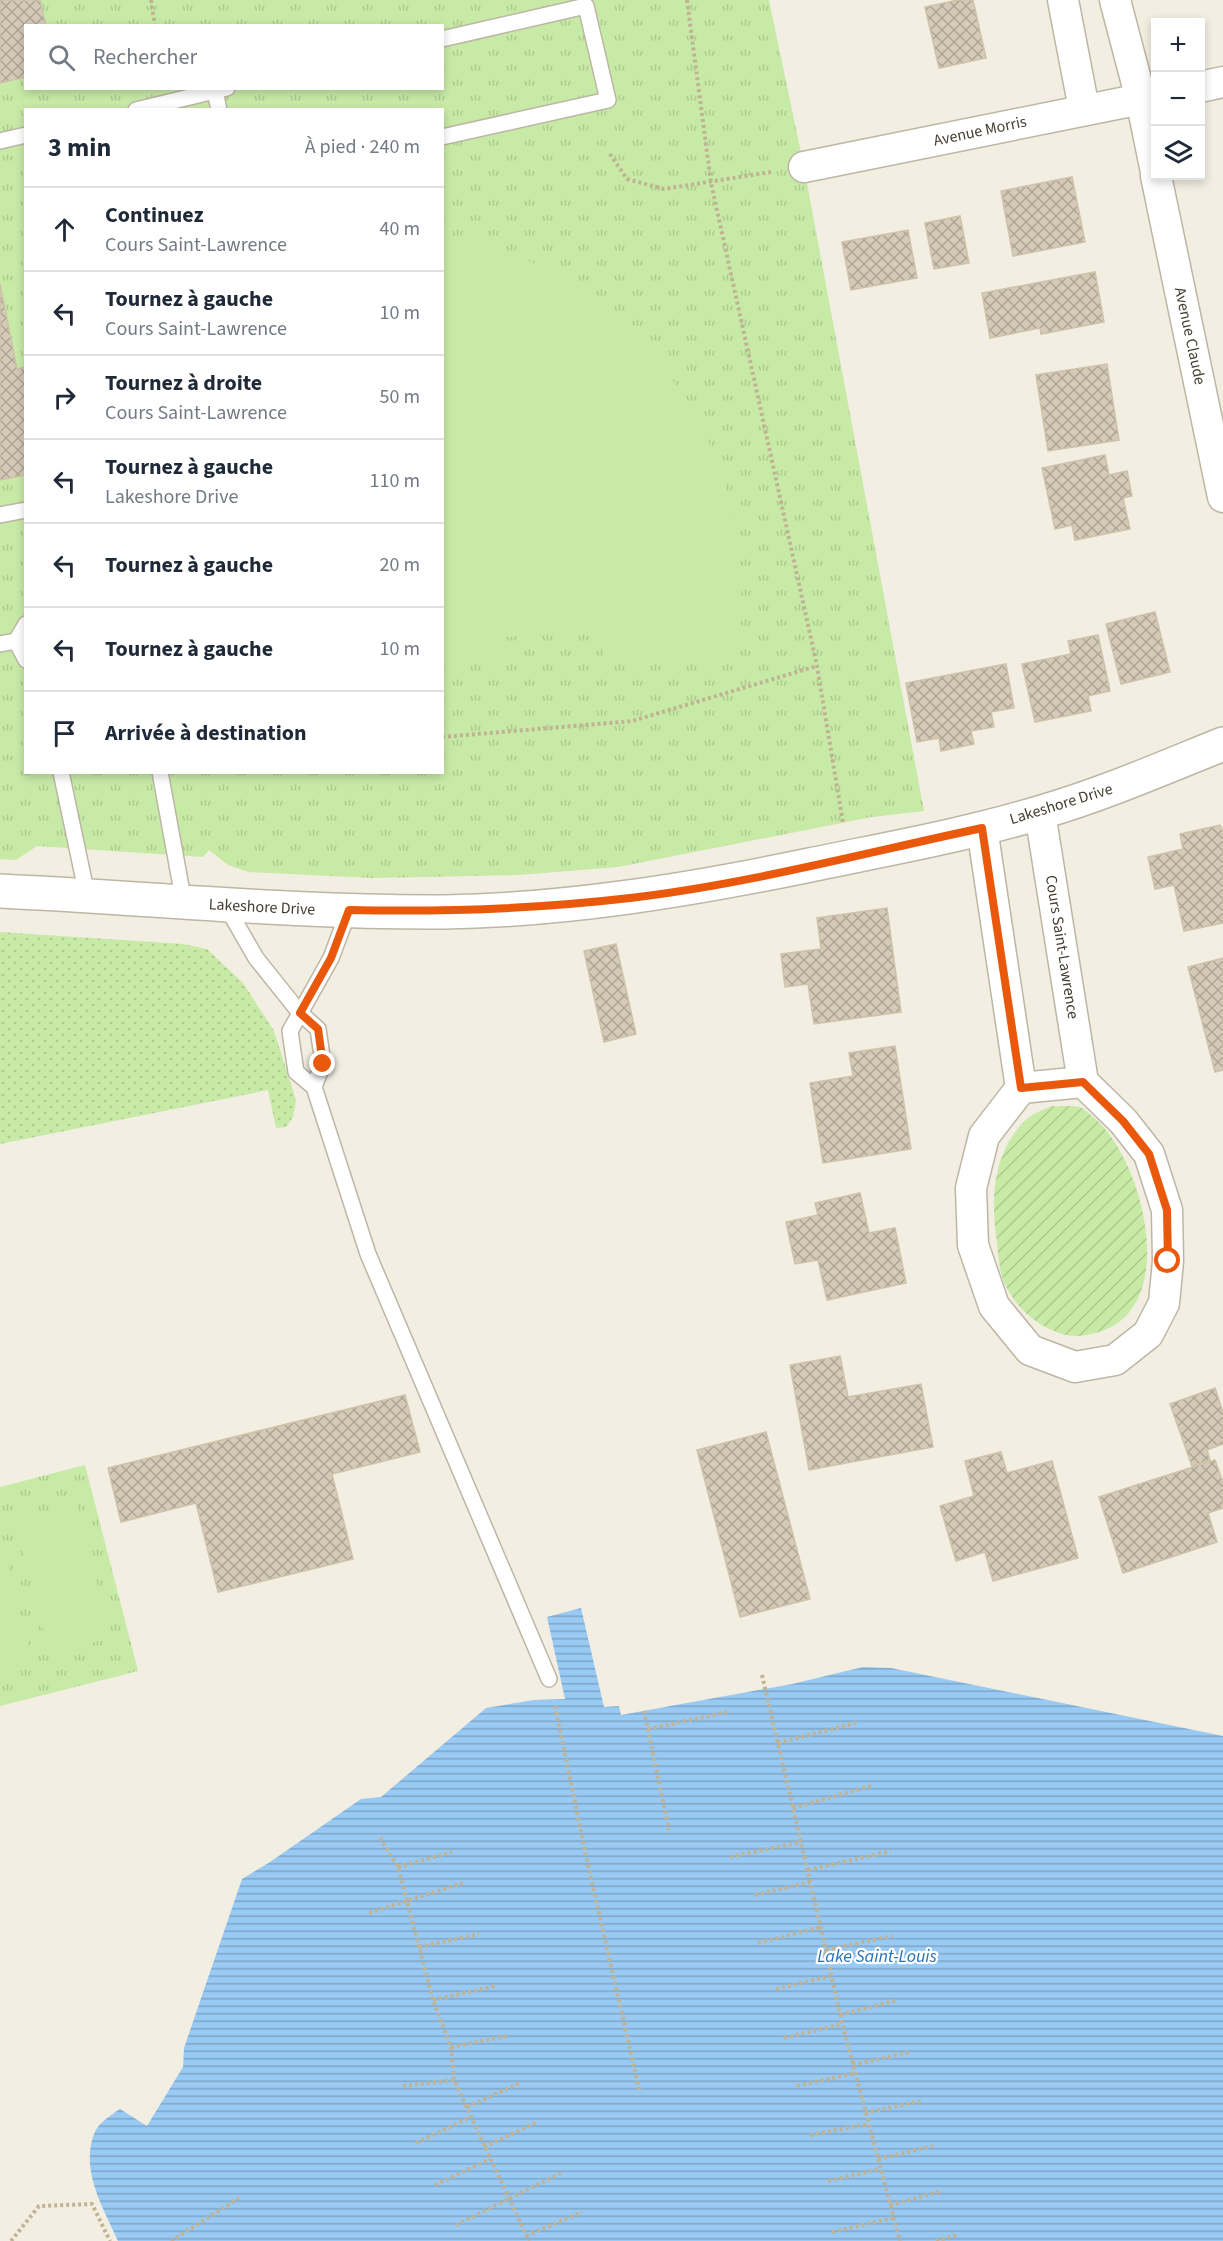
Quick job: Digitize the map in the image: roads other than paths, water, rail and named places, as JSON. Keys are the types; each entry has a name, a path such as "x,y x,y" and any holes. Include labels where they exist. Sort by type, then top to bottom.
{"street":[{"path":"1063,0 1084,109"},
{"name":"Avenue Claude","path":"1115,0 1148,97 1151,126"},
{"path":"1205,86 1223,82"},
{"name":"Avenue Morris","path":"804,167 1148,97"},
{"name":"Avenue Claude","path":"1157,180 1223,497"},
{"name":"Lakeshore Drive","path":"0,891 226,906 446,912 632,897 746,878 982,828 1040,813 1116,788 1223,744"},
{"name":"Cours Saint-Lawrence","path":"1040,813 1083,1082"},
{"path":"982,828 1021,1088 984,1136 971,1188 973,1245 994,1306 1030,1350 1075,1367 1115,1360 1148,1334 1164,1303 1168,1261 1167,1210 1149,1154 1123,1121 1083,1082 1021,1088"}],"lane":[{"path":"444,39 586,6 608,99 444,137"},
{"path":"144,108 221,90 219,108"},
{"path":"0,141 24,135"},
{"path":"0,515 24,510"},
{"path":"0,644 16,641 24,627"},
{"path":"16,641 24,656"},
{"path":"61,774 87,895"},
{"path":"160,774 184,903"},
{"path":"226,906 256,958 300,1013 318,1029 323,1064 314,1087"},
{"path":"349,910 331,958 290,1031 296,1072 314,1087 368,1254 549,1679"}],"water":[{"name":"Lake Saint-Louis","path":"581,1608 604,1707 619,1706 621,1715 792,1684 863,1667 891,1668 1223,1736 1223,2241 118,2241 92,2176 90,2148 94,2134 102,2123 120,2109 147,2126 183,2067 184,2048 242,1879 361,1799 381,1797 486,1708 534,1700 565,1699 547,1617"}]}
